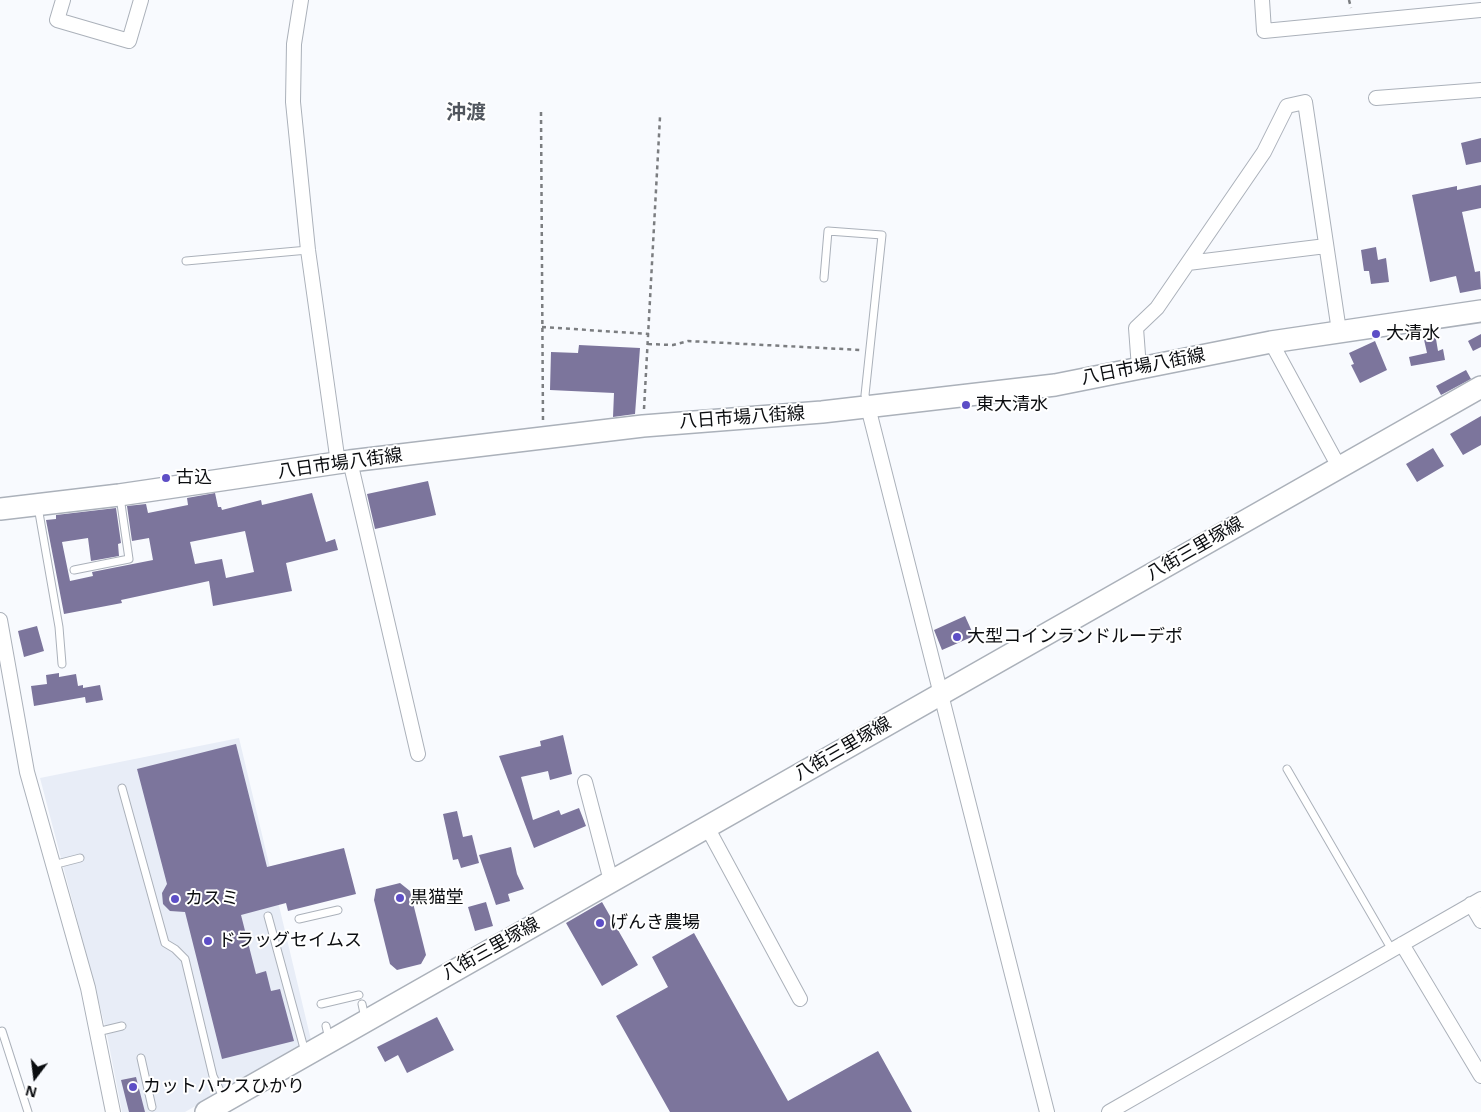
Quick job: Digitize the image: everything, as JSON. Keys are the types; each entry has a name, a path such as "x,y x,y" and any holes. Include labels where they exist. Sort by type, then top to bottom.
{"main road":[{"name":"八日市場八街線","path":"0,509 344,462 643,426 822,412 1055,386 1272,342 1481,311"},
{"name":"八街三里塚線","path":"206,1112 305,1055 328,1033 364,1012 611,881 1481,387"}],"street":[{"path":"63,0 58,20 129,41 141,0"},
{"path":"301,0 294,44 293,102 308,250 344,462 418,754"},
{"path":"1262,0 1264,31 1481,10"},
{"path":"1376,98 1481,90"},
{"path":"1139,368 1136,328 1157,308 1264,152 1287,106 1305,102 1338,331"},
{"path":"1188,263 1326,246"},
{"path":"1272,342 1339,467"},
{"path":"868,407 942,692 1047,1112"},
{"path":"0,620 27,772 88,988 113,1112"},
{"path":"584,782 611,881"},
{"path":"707,827 800,999"},
{"path":"1109,1112 1476,901 1481,921"},
{"path":"1397,947 1481,1076"}],"lane":[{"path":"824,278 828,231 882,235 865,395 868,407"},
{"path":"186,261 308,250"},
{"path":"74,570 129,560 120,494"},
{"path":"37,504 59,627 62,664"},
{"path":"1287,769 1397,947"},
{"path":"122,788 165,943 175,949 185,959 213,1076 225,1101"},
{"path":"53,865 80,858"},
{"path":"300,919 338,910"},
{"path":"268,916 305,1055"},
{"path":"320,1004 359,995"},
{"path":"97,1032 122,1026"},
{"path":"2,1031 28,1112"},
{"path":"141,1058 152,1107"}],"path":[{"path":"541,112 544,438"},
{"path":"643,426 660,117"},
{"path":"542,327 649,334"},
{"path":"648,344 673,345 688,341 870,350"}],"shaded area":[{"path":"239,738 311,1040 185,1112 122,1112 106,1030 40,778"}],"building":[{"path":"1481,138 1481,162 1466,165 1461,143"},
{"path":"1481,185 1481,208 1462,212 1475,272 1480,271 1481,289 1460,293 1456,276 1430,282 1412,195 1457,186 1457,190"},
{"path":"1376,247 1378,260 1386,258 1389,282 1371,284 1369,271 1364,271 1361,250"},
{"path":"1435,333 1438,351 1443,349 1445,360 1411,366 1409,357 1427,353 1423,335"},
{"path":"1481,334 1481,347 1473,351 1468,341"},
{"path":"1375,341 1387,370 1360,383 1351,365 1354,364 1349,353"},
{"path":"579,345 640,348 635,414 613,417 614,393 550,390 551,352 578,353"},
{"path":"1466,370 1471,379 1441,395 1436,386"},
{"path":"1481,416 1481,445 1463,455 1450,434"},
{"path":"1433,448 1444,466 1417,482 1406,464"},
{"path":"428,481 436,515 375,529 367,494"},
{"path":"215,493 218,507 221,507 222,510 261,500 262,505 312,493 326,542 335,539 338,550 286,563 292,591 213,606 209,581 121,600 122,603 64,614 46,520 56,519 56,515 116,508 121,543 118,544 119,556 91,561 88,538 62,542 70,581 93,576 92,572 153,560 149,538 132,541 127,506 146,504 148,513 188,505 187,498","holes":["245,531 254,572 226,578 222,559 195,564 190,542"]},
{"path":"965,616 974,636 942,650 934,630"},
{"path":"37,626 44,651 24,657 18,631"},
{"path":"59,673 59,677 76,674 78,686 83,685 83,688 100,685 103,700 86,703 85,697 34,706 31,686 47,684 46,675"},
{"path":"563,735 572,774 550,780 548,771 521,777 533,820 559,810 561,815 579,808 586,826 534,848 499,756 541,746 540,741"},
{"path":"236,744 267,867 344,848 356,894 288,911 286,903 241,915 256,974 266,971 271,991 280,989 294,1041 222,1059 185,912 170,911 163,904 162,893 167,884 137,769"},
{"path":"457,811 463,837 472,835 479,863 461,868 458,859 453,860 443,814"},
{"path":"511,847 517,874 524,889 508,894 510,901 496,905 479,855"},
{"path":"400,883 410,891 426,955 421,964 397,970 390,964 374,900 376,889"},
{"path":"486,902 493,926 475,931 468,907"},
{"path":"602,902 638,965 602,986 566,923"},
{"path":"694,933 788,1101 878,1051 912,1112 670,1112 616,1016 668,987 652,957"},
{"path":"437,1017 454,1050 407,1073 398,1055 385,1062 377,1047"},
{"path":"136,1077 145,1112 129,1112 121,1080"}],"place":[{"name":"大清水","path":"1376,334"},
{"name":"東大清水","path":"966,405"},
{"name":"古込","path":"166,478"},
{"name":"大型コインランドルーデポ","path":"957,637"},
{"name":"黒猫堂","path":"400,898"},
{"name":"カスミ","path":"175,899"},
{"name":"げんき農場","path":"600,923"},
{"name":"ドラッグセイムス","path":"208,941"},
{"name":"カットハウスひかり","path":"133,1087"}],"district":[{"name":"沖渡","path":"466,113"}]}
